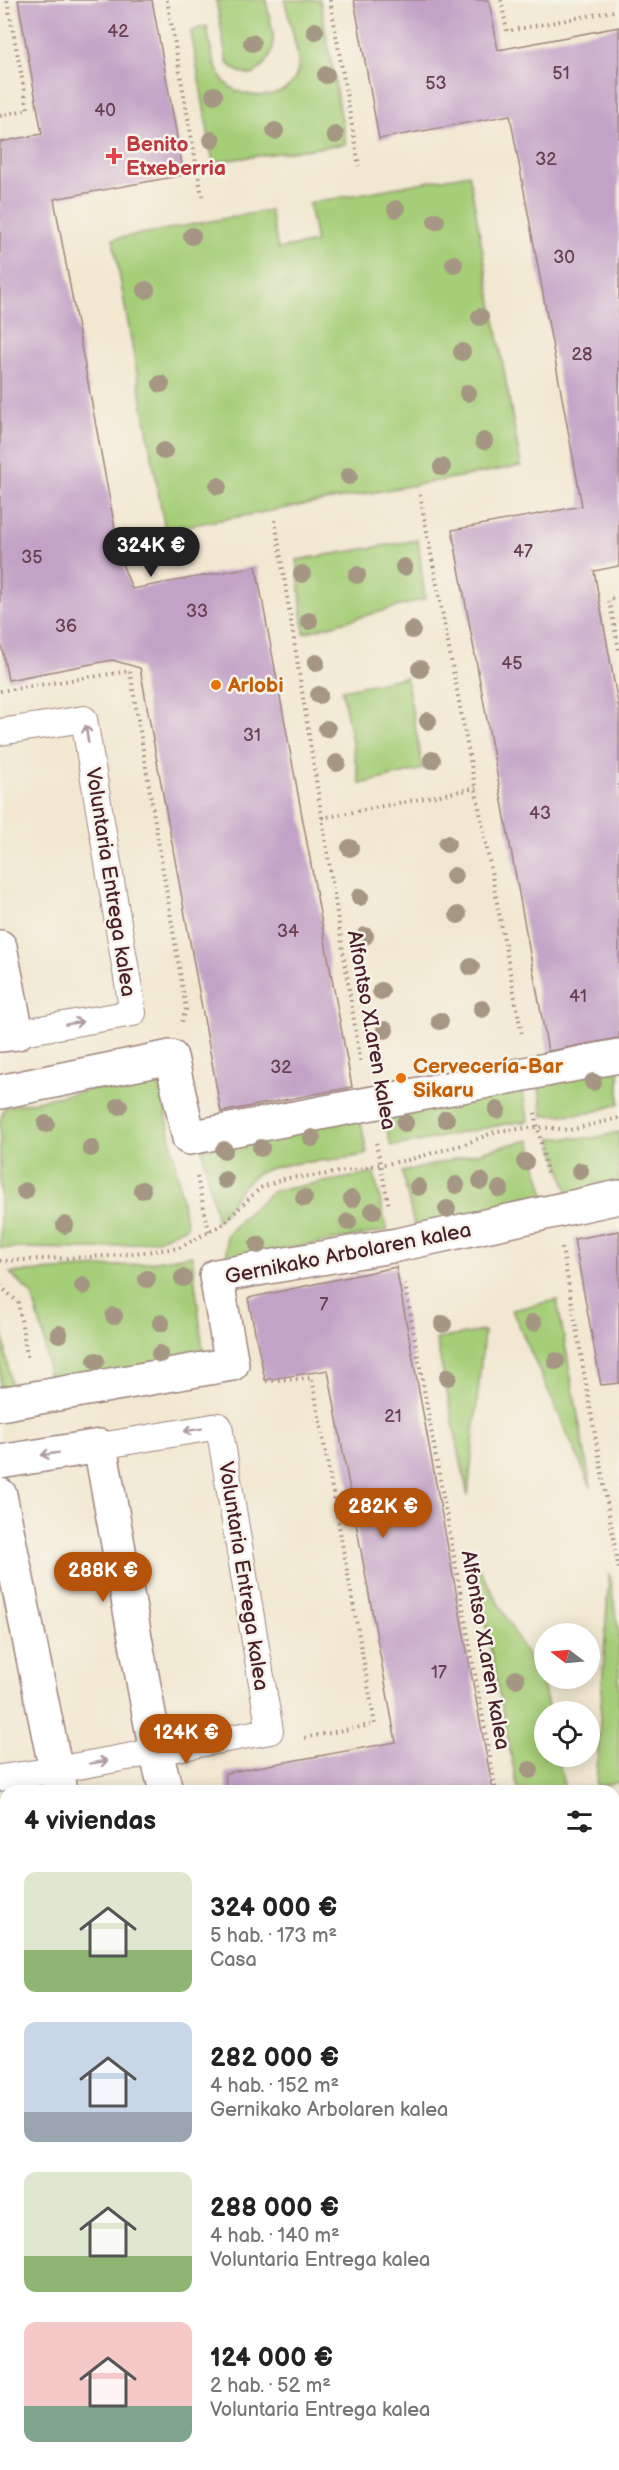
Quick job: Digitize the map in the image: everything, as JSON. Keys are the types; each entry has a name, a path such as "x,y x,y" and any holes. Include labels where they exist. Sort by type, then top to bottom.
{"street":[{"name":"Voluntaria Entrega kalea","path":"0,947 8,1034"},
{"path":"0,1092 171,1057 189,1138 619,1056"},
{"name":"Gernikako Arbolaren kalea","path":"232,1364 216,1276 398,1245 619,1197"},
{"path":"0,1404 34,1396 232,1364"},
{"name":"Voluntaria Entrega kalea","path":"0,1462 100,1446"},
{"path":"100,1446 156,1752 164,1785"},
{"path":"0,1495 58,1781"}],"lane":[{"name":"Voluntaria Entrega kalea","path":"0,732 84,719 133,1013 8,1034"},
{"name":"Voluntaria Entrega kalea","path":"0,1778 58,1781 156,1752 270,1731 219,1426 100,1446"}],"path":[{"path":"0,116 28,109 7,0"},
{"path":"167,0 202,196"},
{"path":"330,0 359,166"},
{"path":"501,0 507,31 619,10"},
{"name":"Alfontso XI.aren kalea","path":"275,520 368,1105 398,1245 495,1785"},
{"path":"619,597 609,599 619,650"},
{"path":"322,818 476,788"},
{"path":"0,1261 109,1256 178,1248 223,1224 260,1188 286,1178 322,1175 408,1160 465,1144 497,1131 537,1127 570,1130 619,1118"},
{"path":"189,1138 216,1276"},
{"path":"0,1286 18,1302 34,1396"},
{"path":"232,1364 236,1383 312,1378 375,1724 293,1740"}],"green space":[{"path":"216,0 266,0 273,33 272,50 263,66 253,75 239,72 227,63"},
{"path":"285,0 320,0 346,144 213,162 191,31 207,26 216,67 229,86 249,95 272,94 291,84 298,64"},
{"path":"469,174 521,466 165,530 113,239 270,210 278,249 316,242 309,203"},
{"path":"418,540 425,599 304,633 297,560"},
{"path":"406,677 423,769 360,784 342,690"},
{"path":"619,1065 619,1104 590,1113 543,1116 538,1081"},
{"path":"159,1075 187,1227 157,1240 98,1249 0,1248 0,1122 4,1108"},
{"path":"520,1084 529,1121 391,1146 383,1115"},
{"path":"360,1117 367,1154 288,1164 259,1173 249,1180 217,1222 202,1149"},
{"path":"619,1132 619,1184 569,1196 551,1138 594,1138"},
{"path":"530,1140 546,1200 414,1225 402,1172"},
{"path":"374,1173 387,1231 227,1259 226,1236 242,1218 273,1191"},
{"path":"192,1255 204,1358 49,1383 44,1337 32,1295 10,1273 131,1265"},
{"path":"557,1300 591,1487 512,1310"},
{"path":"0,1314 11,1387 0,1390"},
{"path":"484,1331 468,1496 436,1339"},
{"path":"472,1555 534,1669 534,1689 544,1689 547,1701 534,1701 534,1767 560,1767 564,1785 517,1785"},
{"path":"609,1573 619,1632 619,1782 596,1785 597,1767 600,1767 600,1720"}],"building":[{"path":"18,0 152,0 184,175 54,199 121,561 132,589 256,566 352,1087 221,1112 140,668 112,660 8,680 0,638 0,142 42,134"},
{"path":"354,0 489,0 498,50 619,27 619,566 594,571 619,709 619,1038 548,1051 452,530 582,506 510,115 379,139"},
{"path":"619,1231 619,1383 601,1385 574,1239"},
{"path":"396,1267 492,1785 226,1785 225,1773 396,1742 328,1370 265,1380 248,1298"}],"place":[{"name":"Benito Etxeberria","path":"114,156"},
{"name":"Arlobi","path":"216,685"},
{"name":"Cervecería-Bar Sikaru","path":"401,1078"}]}
